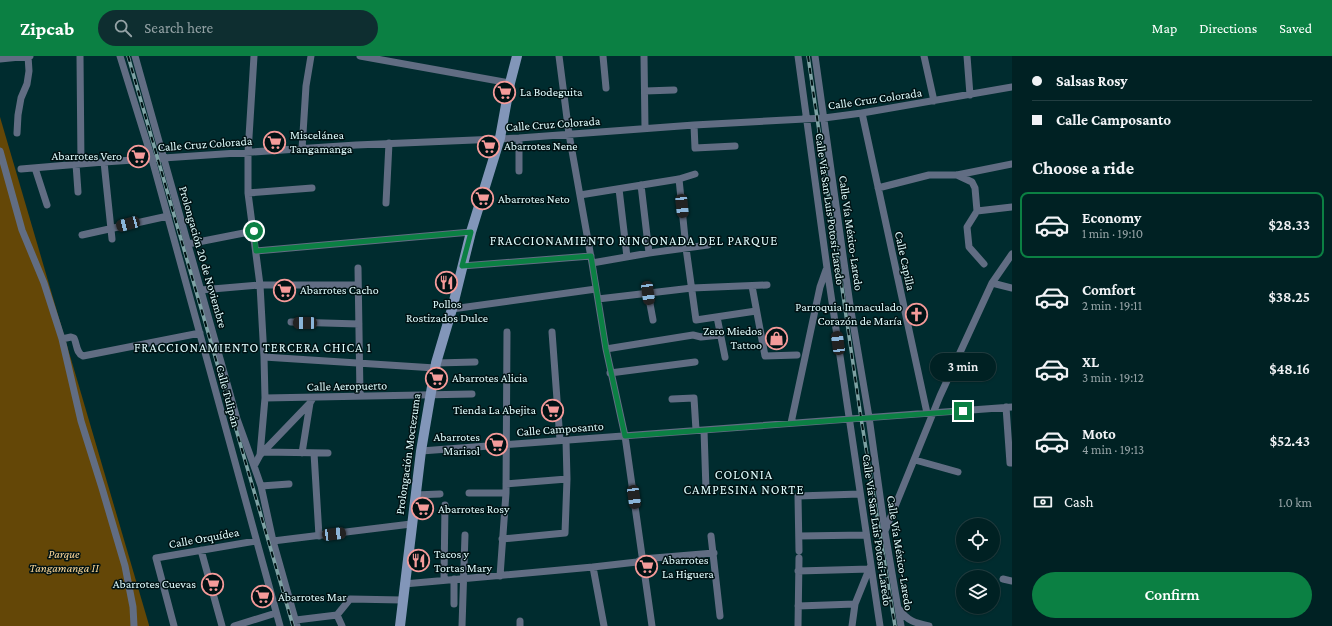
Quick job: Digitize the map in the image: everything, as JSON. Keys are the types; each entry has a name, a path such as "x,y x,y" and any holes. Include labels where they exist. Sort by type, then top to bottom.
{"main road":[{"name":"Prolongación Moctezuma","path":"400,626 411,524 435,365 452,309 471,232 500,138 510,83 517,56"}],"street":[{"path":"0,60 29,56 27,84 20,104 17,133"},
{"path":"78,192 80,56"},
{"name":"Calle Tulipán","path":"120,56 152,159 280,626"},
{"name":"Prolongación 20 de Noviembre","path":"134,56 237,419 260,486 273,541 296,623"},
{"path":"254,56 248,153 248,193 260,285 264,357 265,398 261,454"},
{"path":"302,149 306,86 311,56"},
{"path":"361,56 398,59 510,83"},
{"path":"559,56 569,134 592,260 610,373 625,436 652,626"},
{"path":"604,56 606,88"},
{"path":"644,56 645,128"},
{"name":"Calle Vía San Luis Potosí-Laredo","path":"798,56 870,567 880,626"},
{"name":"Calle Vía México-Laredo","path":"815,56 850,305 901,626"},
{"path":"924,56 934,101"},
{"path":"967,56 970,95"},
{"name":"Calle Cruz Colorada","path":"21,169 389,143 519,138 645,128 824,118 1012,88"},
{"path":"645,91 674,90"},
{"name":"Calle Capilla","path":"862,113 930,413"},
{"path":"694,125 695,148 735,146"},
{"path":"519,138 519,171"},
{"path":"386,203 389,143"},
{"path":"0,151 22,230 44,283 62,339 81,421 125,566 134,626"},
{"path":"104,162 112,239"},
{"path":"878,188 929,175 957,175 1012,164"},
{"path":"35,168 47,205"},
{"path":"580,195 679,179 695,174"},
{"path":"957,175 972,182 975,188 977,211 967,227 969,247 984,264"},
{"path":"679,179 686,248 696,320 756,311"},
{"path":"641,185 649,253"},
{"path":"248,193 312,188"},
{"path":"619,189 627,257"},
{"path":"977,211 1012,207"},
{"path":"82,235 168,216"},
{"path":"188,244 254,231"},
{"path":"256,251 471,232"},
{"path":"462,266 592,260 627,257 708,245"},
{"path":"885,532 915,460 930,413 940,396 992,283 1012,254"},
{"path":"358,268 360,396"},
{"path":"792,423 820,288 827,268"},
{"path":"992,283 1012,288"},
{"path":"201,290 260,285 358,284"},
{"path":"752,286 765,356 797,355"},
{"path":"598,299 692,288 767,286"},
{"path":"452,309 596,289"},
{"path":"648,293 653,320"},
{"path":"717,317 725,357"},
{"path":"291,322 359,324"},
{"path":"500,576 506,493 507,332"},
{"path":"502,539 565,533 567,479 552,332"},
{"path":"62,339 71,337 74,338 78,352 83,356 200,334"},
{"path":"606,349 693,336 701,337 721,335"},
{"path":"264,357 359,363 435,365 475,362"},
{"path":"610,373 695,362"},
{"name":"Calle Aeropuerto","path":"265,398 312,400 360,396 472,394"},
{"path":"672,399 694,398 700,430 706,490"},
{"path":"254,466 261,454 312,400"},
{"path":"302,452 312,400"},
{"path":"1009,407 1010,463 1012,463"},
{"name":"Calle Camposanto","path":"421,451 1009,407"},
{"path":"261,454 302,452 328,453"},
{"path":"314,453 319,536"},
{"path":"915,460 958,472"},
{"path":"506,484 567,479"},
{"path":"260,486 289,484"},
{"path":"469,493 506,493"},
{"path":"415,495 440,494"},
{"path":"798,626 798,496 860,494"},
{"path":"444,580 445,505"},
{"path":"273,541 411,524"},
{"path":"462,626 465,535"},
{"path":"712,536 720,616"},
{"path":"799,536 866,536"},
{"name":"Calle Orquídea","path":"174,626 156,558 256,541"},
{"path":"201,550 222,626"},
{"path":"404,584 593,567 637,562 642,559 714,553"},
{"path":"593,567 604,626"},
{"path":"798,570 870,567 855,604 852,626"},
{"path":"454,579 454,604"},
{"path":"1003,579 1012,581"},
{"path":"296,623 337,615 350,599 402,600"},
{"path":"798,606 855,604"},
{"path":"898,608 910,621 929,626"},
{"path":"234,626 276,613"},
{"path":"337,615 342,626"}],"green space":[{"name":"Parque Tangamanga II","path":"0,117 149,625 149,626 0,626"}],"railway":[{"path":"128,56 293,626"},
{"path":"808,56 861,418 895,626"}],"place":[{"name":"La Bodeguita","path":"504,92"},
{"name":"Miscelánea Tangamanga","path":"274,142"},
{"name":"Abarrotes Nene","path":"489,146"},
{"name":"Abarrotes Vero","path":"138,156"},
{"name":"Abarrotes Neto","path":"482,199"},
{"name":"Pollos Rostizados Dulce","path":"447,283"},
{"name":"Abarrotes Cacho","path":"284,290"},
{"name":"Parroquia Inmaculado Corazón de María","path":"917,314"},
{"name":"Zero Miedos Tattoo","path":"777,338"},
{"name":"Abarrotes Alicia","path":"436,378"},
{"name":"Tienda La Abejita","path":"552,410"},
{"name":"Abarrotes Marisol","path":"496,444"},
{"name":"Abarrotes Rosy","path":"423,509"},
{"name":"Tacos y Tortas Mary","path":"418,561"},
{"name":"Abarrotes La Higuera","path":"646,567"},
{"name":"Abarrotes Cuevas","path":"212,584"},
{"name":"Abarrotes Mar","path":"262,597"}],"district":[{"name":"FRACCIONAMIENTO RINCONADA DEL PARQUE","path":"634,240"},
{"name":"FRACCIONAMIENTO TERCERA CHICA 1","path":"253,347"},
{"name":"COLONIA CAMPESINA NORTE","path":"744,482"}],"route":[{"path":"254,231 256,251 471,232 462,266 591,256 613,387 625,436 963,411"}]}
